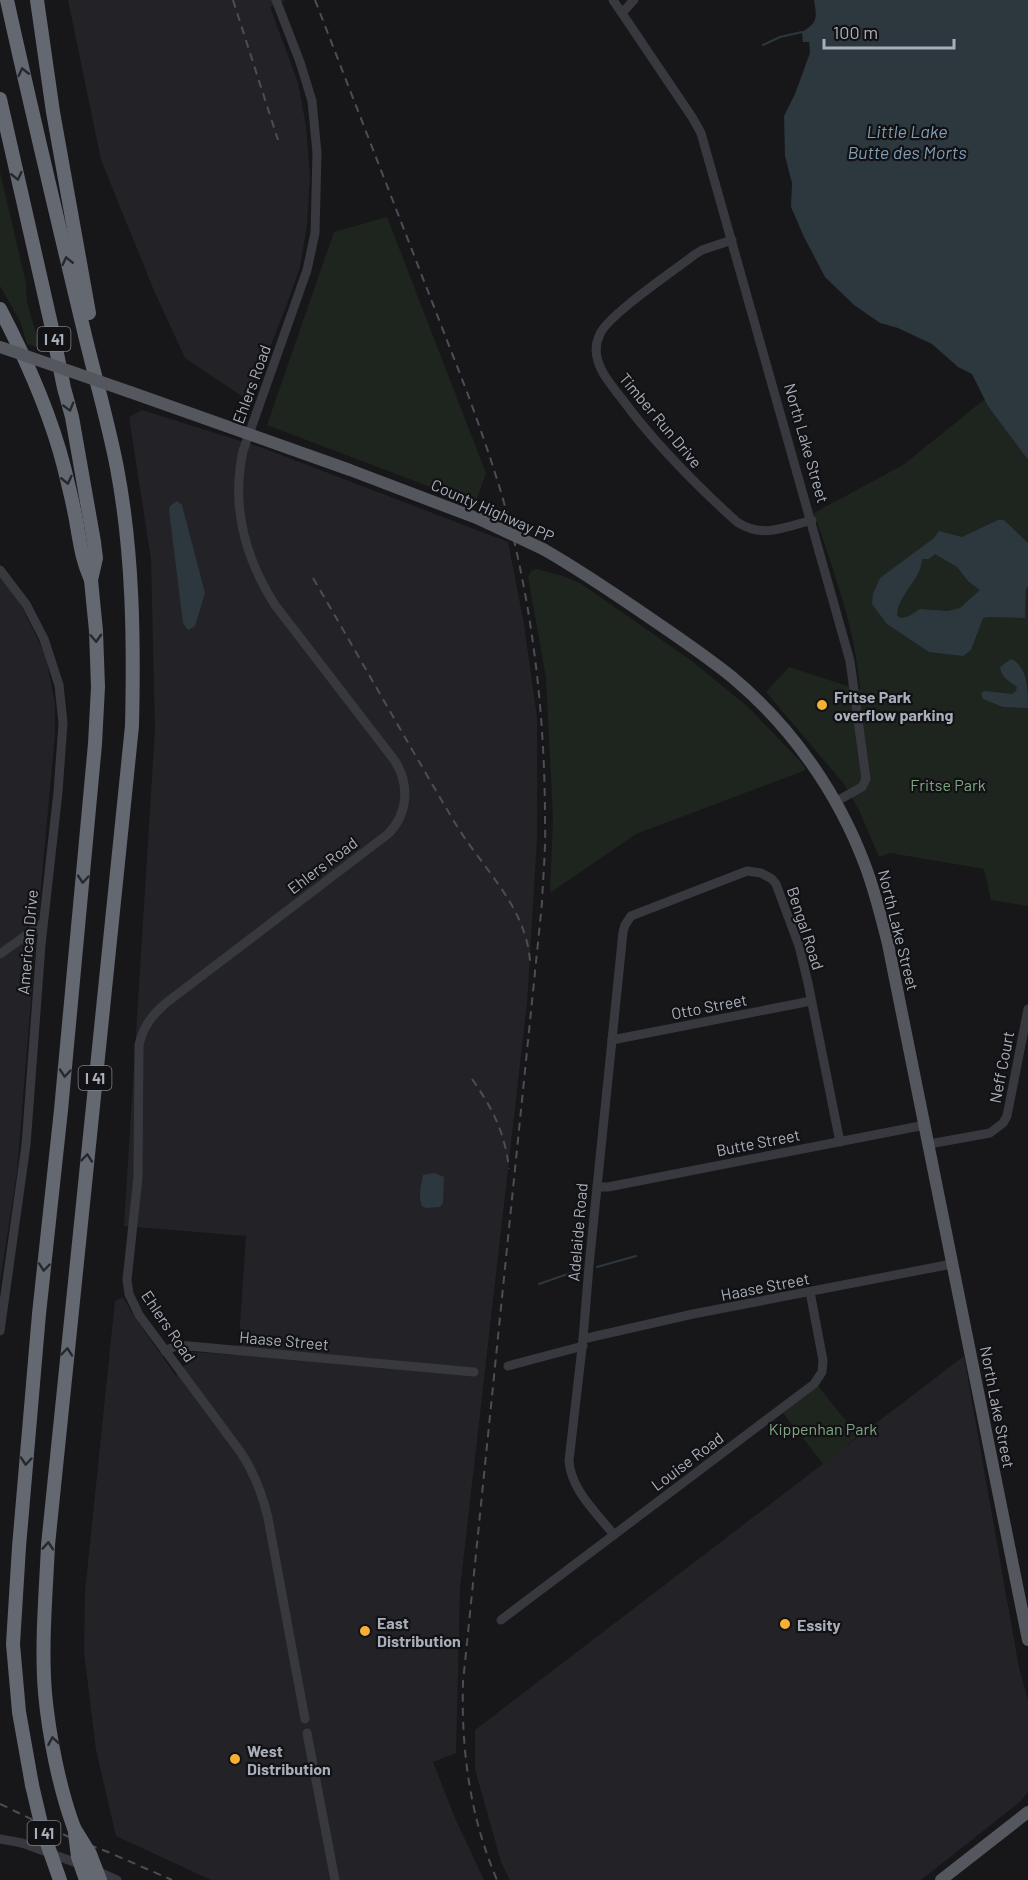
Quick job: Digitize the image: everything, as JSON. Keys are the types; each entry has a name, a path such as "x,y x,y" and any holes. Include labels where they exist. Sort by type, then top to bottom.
{"highway":[{"name":"I 41","path":"7,0 117,468 126,526 133,655 132,726 48,1545 44,1649 45,1693 52,1742 64,1798 74,1828 78,1857 86,1880"},
{"path":"37,0 58,142 93,330 90,359"},
{"name":"I 41","path":"0,99 72,417 96,558 91,580 98,687 94,744 62,1110 32,1391 13,1644 19,1712 32,1785 41,1824 60,1880"},
{"path":"0,309 33,378 56,438 74,509 82,561 91,580"},
{"path":"74,1828 90,1854 100,1880"}],"main road":[{"name":"County Highway PP","path":"0,347 249,434 479,519 543,549 588,576 734,678 795,741 835,802"},
{"name":"North Lake Street","path":"835,802 858,846 877,899 888,944 1028,1640"},
{"path":"940,1880 1028,1812"},
{"path":"1013,1824 1028,1819"}],"street":[{"name":"Ehlers Road","path":"276,0 312,101 317,153 317,212 307,270 249,434 241,463 239,494 243,534 256,571 275,605 395,761 403,777 405,799 398,821 387,834 166,1002 152,1017 141,1035 138,1066 138,1177 127,1280 134,1306 245,1458 259,1486 268,1518 305,1719"},
{"name":"North Lake Street","path":"613,0 697,125 703,139 812,520 850,661 866,779 862,787 835,802"},
{"path":"622,13 634,0"},
{"name":"Timber Run Drive","path":"732,240 694,255 610,320 599,335 598,361 607,379 648,433 684,472 737,522 746,528 763,532 812,520"},
{"name":"American Drive","path":"0,570 26,604 52,660 61,699 62,738 43,923 26,1145 0,1330"},
{"name":"Bengal Road","path":"628,920 637,913 741,872 754,871 771,879 778,890 799,946 840,1142"},
{"name":"Adelaide Road","path":"614,1535 577,1488 570,1471 569,1461 583,1342 623,932 628,920"},
{"path":"0,954 43,923"},
{"name":"Otto Street","path":"612,1040 811,1001"},
{"name":"Neff Court","path":"929,1144 990,1133 1003,1123 1007,1116 1028,1009"},
{"name":"Butte Street","path":"597,1187 925,1125"},
{"name":"Haase Street","path":"508,1366 583,1342 693,1314 952,1264"},
{"name":"Louise Road","path":"501,1620 814,1384 822,1372 823,1360 810,1293"},
{"name":"Haase Street","path":"165,1351 178,1345 474,1372"},
{"path":"308,1733 335,1880"},
{"path":"0,1839 51,1852 117,1880"}],"shaded area":[{"path":"68,0 286,0 270,7 298,83 306,126 310,176 307,225 300,267 249,401 185,358 155,293 101,160"},
{"path":"142,410 263,448 508,542 524,624 537,718 537,839 527,1003 460,1589 456,1753 433,1762 455,1818 484,1880 211,1880 116,1836 96,1750 84,1652 85,1592 115,1301 123,1297 176,1376 185,1365 187,1357 193,1352 238,1355 246,1236 124,1226 155,729 151,559 129,417"},
{"path":"0,577 20,603 45,654 55,703 55,734 17,1172 0,1282"},
{"path":"964,1356 1019,1668 1028,1700 1028,1792 1020,1802 921,1880 510,1880 501,1862 475,1769 475,1730"}],"green space":[{"path":"0,172 26,283 27,302 40,348 27,344 20,321 0,286"},
{"path":"387,217 486,473 475,504 267,425 334,232"},
{"name":"Fritse Park","path":"985,399 1028,460 1028,906 991,900 984,869 890,853 879,857 859,810 844,784 766,692 789,667 860,690 849,623 814,513 903,465"},
{"path":"537,569 580,583 692,661 748,707 806,770 636,834 550,893 553,818 546,678 528,577 531,571"},
{"name":"Kippenhan Park","path":"818,1386 858,1436 824,1465 783,1413"}],"water":[{"name":"Little Lake Butte des Morts","path":"814,0 1028,0 1028,460 988,406 972,374 958,367 932,344 898,328 880,323 854,305 825,277 804,237 791,207 792,183 785,156 784,116 810,53 809,42 803,42 802,32 814,22 816,11"},
{"path":"177,501 182,505 205,593 195,626 188,630 183,623 169,510 170,506"},
{"path":"998,520 1004,520 1028,543 1025,618 983,618 971,650 963,656 929,652 887,624 872,604 873,594 880,578 934,538 939,531 962,537","holes":["935,554 957,567 969,582 980,590 960,608 948,611 920,609 909,616 902,618 897,616 901,600 918,574 922,559 929,559"]},
{"path":"1011,659 1017,662 1024,673 1028,708 1003,707 983,699 981,694 984,691 1012,694 1016,691 1017,687 1008,681 1000,667"},
{"path":"434,1173 444,1177 443,1203 440,1207 426,1208 422,1206 420,1198 423,1175"}],"waterway":[{"path":"763,45 780,37 802,32"},
{"path":"597,1267 636,1256"},
{"path":"539,1284 582,1269"}],"railway":[{"path":"233,0 278,140"},
{"path":"315,0 467,392 494,470 511,529 523,583 538,684 545,787 542,903 463,1682 464,1733 469,1783 480,1832 497,1880"},
{"path":"313,578 455,823 512,905 527,941 530,961"},
{"path":"472,1079 497,1122 509,1169"},
{"path":"0,1804 73,1839 172,1880"}],"place":[{"name":"Fritse Park overflow parking","path":"822,705"},
{"name":"Essity","path":"785,1624"},
{"name":"East Distribution","path":"365,1631"},
{"name":"West Distribution","path":"235,1759"}]}
